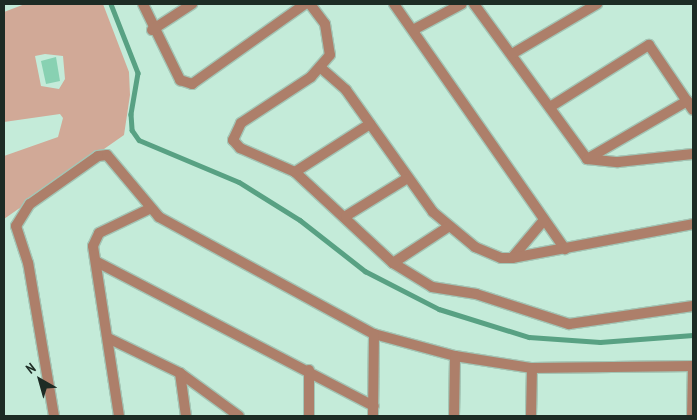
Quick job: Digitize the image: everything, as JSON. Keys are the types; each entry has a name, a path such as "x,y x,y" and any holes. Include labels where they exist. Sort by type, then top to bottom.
{"street":[{"path":"143,4 152,30 180,80 192,84 305,4"},
{"path":"152,30 192,4"},
{"path":"310,4 331,40 330,55 321,68 241,123 234,134 233,140 240,148 295,172 346,216 392,263 432,287 476,294 569,324 693,306"},
{"path":"394,4 565,249"},
{"path":"413,30 462,4"},
{"path":"474,4 587,159 618,162 693,154"},
{"path":"512,54 597,4"},
{"path":"550,107 649,45 690,106 587,159"},
{"path":"321,68 338,80 406,179 448,227 486,254 512,258 693,224"},
{"path":"295,172 370,124"},
{"path":"54,416 28,263 16,226 19,215 98,156 107,155 149,209 374,334 455,356 532,368 693,366 692,416"},
{"path":"346,216 406,179"},
{"path":"119,416 97,262 93,246 99,233 149,209"},
{"path":"512,258 544,220"},
{"path":"392,263 448,227"},
{"path":"97,262 309,370 373,411"},
{"path":"373,411 374,334"},
{"path":"108,338 180,373 239,416"},
{"path":"454,416 455,356"},
{"path":"532,368 532,416"},
{"path":"309,370 309,416"},
{"path":"180,373 186,416"}],"shaded area":[{"path":"25,4 103,4 129,72 130,95 124,135 4,219 4,156 58,137 63,118 60,114 4,122 4,12","holes":["45,54 63,56 65,79 59,89 41,86 35,56"]}],"building":[{"path":"56,57 60,81 46,84 41,61"}],"waterway":[{"path":"111,4 138,73 131,114 132,130 139,140 239,182 300,220 365,271 439,309 529,337 600,342 693,335"}]}
